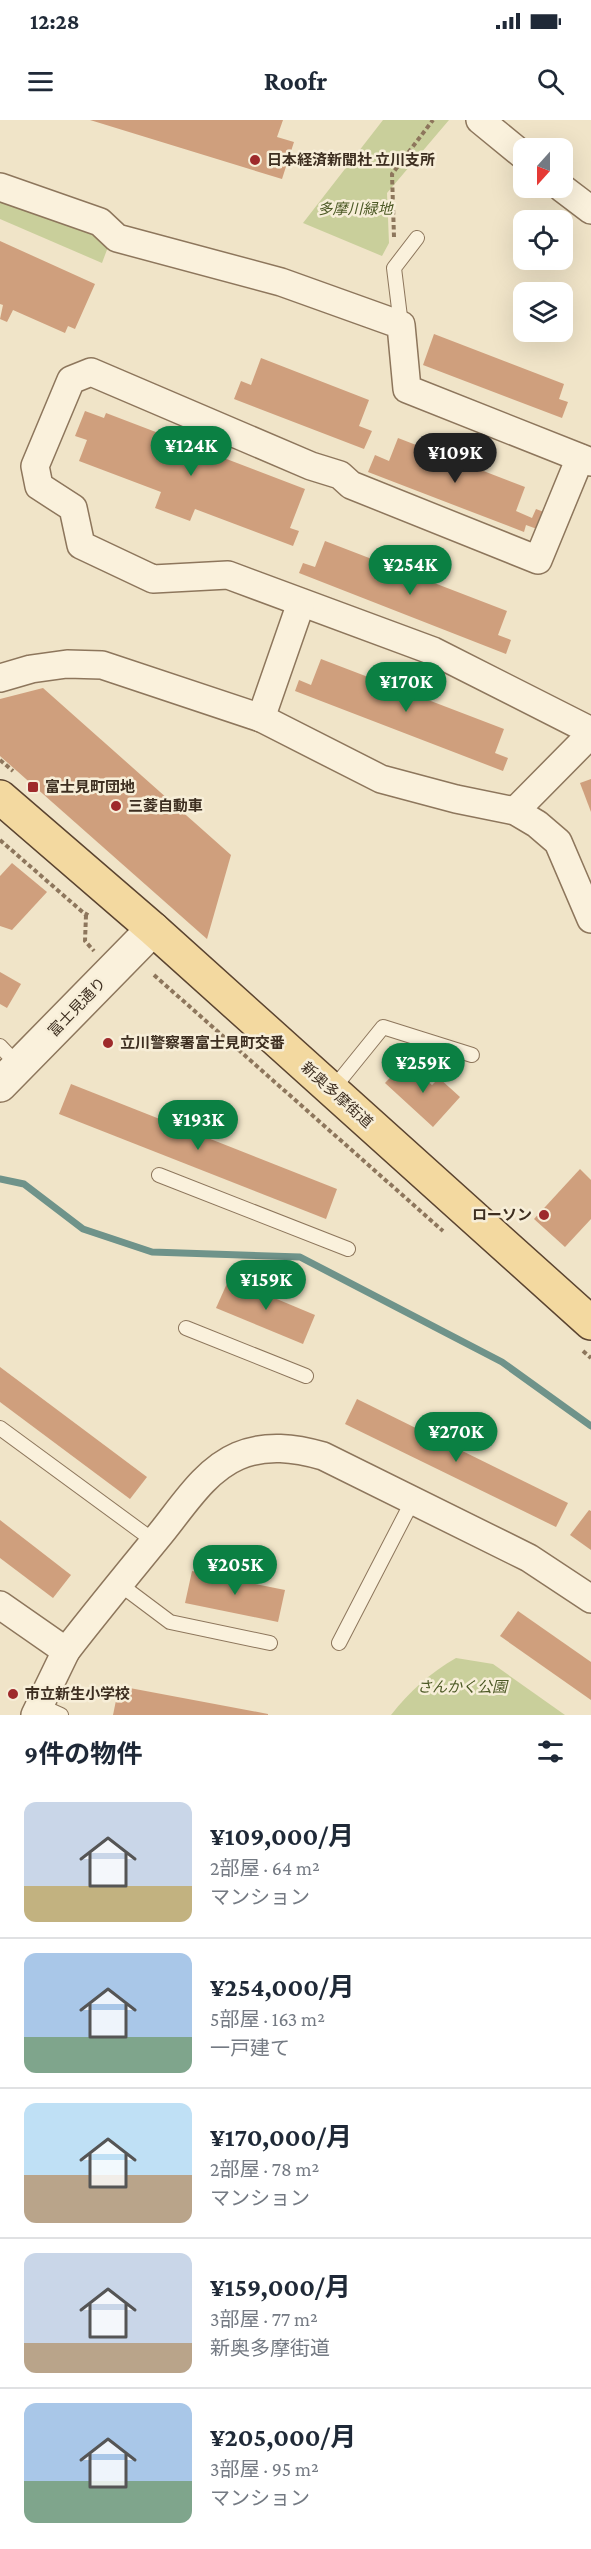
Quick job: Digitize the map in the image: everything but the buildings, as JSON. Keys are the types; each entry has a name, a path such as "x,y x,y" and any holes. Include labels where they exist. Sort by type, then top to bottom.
{"main road":[{"name":"新奥多摩街道","path":"0,797 153,929 332,1090 586,1337"}],"street":[{"path":"480,120 513,147"},
{"path":"0,187 100,222 117,238 281,282 401,325 407,389 586,460 538,560 351,485 340,475 311,466 91,372 71,380 35,466 39,486 73,508 81,545 153,579 228,575 433,651 591,732 515,811"},
{"path":"573,197 591,210"},
{"path":"261,718 301,603"},
{"path":"0,678 31,669 67,664 102,665 261,718 381,778 456,799 515,811 537,824 558,842 591,919"},
{"name":"富士見通り","path":"6,1066 153,929"},
{"path":"45,1712 66,1651 118,1583 214,1469 238,1456 266,1449 297,1449 323,1456 529,1557 591,1599"},
{"path":"0,1605 66,1651"}],"lane":[{"path":"401,325 394,268 417,238"},
{"path":"332,1090 383,1027 472,1055"},
{"path":"159,1175 348,1249"},
{"path":"186,1328 306,1376"},
{"path":"0,1428 154,1541"},
{"path":"339,1643 413,1500"},
{"path":"118,1583 170,1623 270,1643"}],"path":[{"path":"394,268 392,174 432,120"},
{"path":"154,975 447,1235"},
{"path":"586,1337 591,1358"}],"green space":[{"name":"多摩川緑地","path":"383,120 449,120 387,193 389,243 382,256 303,223"},
{"path":"0,202 14,203 91,231 108,247 102,263 0,219"},
{"name":"さんかく公園","path":"456,1658 493,1664 565,1715 391,1715 405,1698 437,1670"}],"waterway":[{"path":"0,1179 24,1184 83,1229 152,1252 300,1257 502,1362 591,1426"}],"place":[{"name":"日本経済新聞社 立川支所","path":"255,160"},
{"name":"富士見町団地","path":"33,787"},
{"name":"三菱自動車","path":"116,806"},
{"name":"立川警察署富士見町交番","path":"108,1043"},
{"name":"ローソン","path":"544,1215"},
{"name":"市立新生小学校","path":"13,1694"}]}
